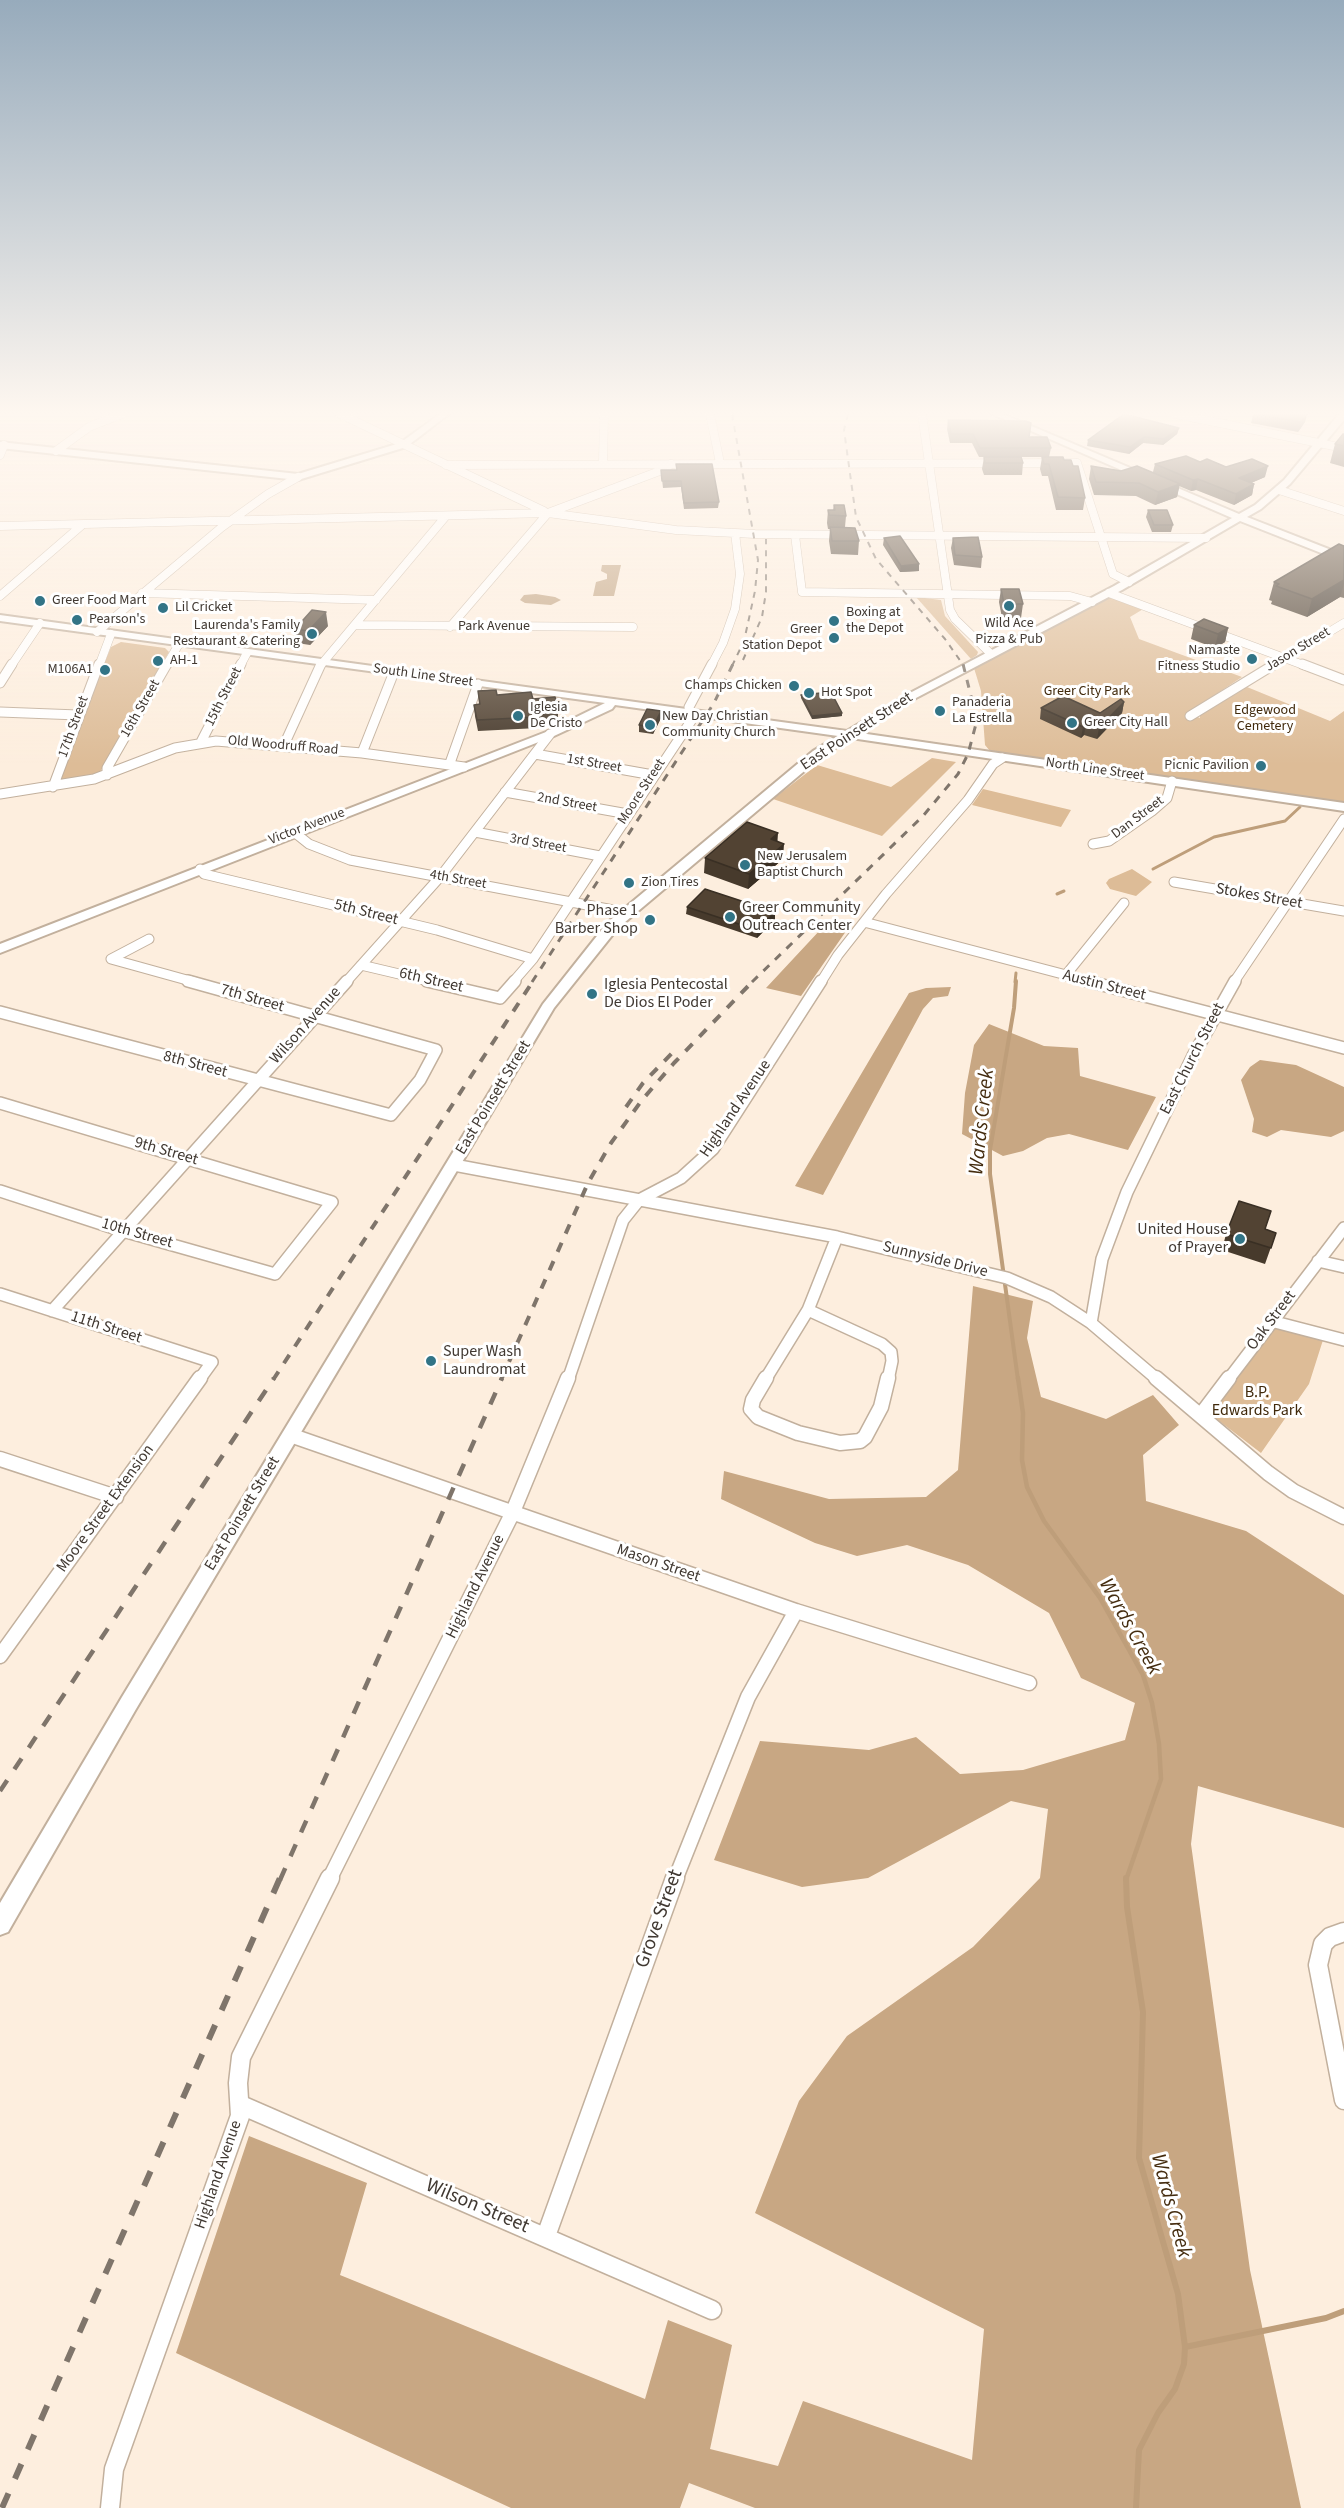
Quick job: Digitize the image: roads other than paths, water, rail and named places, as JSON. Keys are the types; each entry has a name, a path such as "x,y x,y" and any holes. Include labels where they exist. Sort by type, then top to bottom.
{"main road":[{"name":"East Poinsett Street","path":"0,1924 290,1435 562,986 594,946 629,913 817,754 846,735 991,654 1129,582 1214,531"},
{"path":"1274,531 1344,559"},
{"name":"South Line Street","path":"0,618 688,711 846,735"},
{"name":"Victor Avenue","path":"0,949 294,832 550,734 608,707 611,702"},
{"name":"North Line Street","path":"846,735 1344,807"}],"street":[{"path":"0,596 75,531"},
{"path":"97,632 219,531"},
{"path":"284,745 323,662 433,531"},
{"path":"450,627 532,531"},
{"path":"696,531 795,535 1198,539"},
{"path":"939,531 948,596 955,619 991,654"},
{"path":"1099,531 1113,574 1129,582"},
{"name":"Moore Street","path":"500,998 533,959 691,721 688,711 723,643 735,609 740,574 735,533"},
{"path":"795,535 802,592 1061,596 1092,602"},
{"path":"142,593 376,600"},
{"path":"1109,593 1344,680"},
{"path":"0,683 40,623"},
{"name":"Jason Street","path":"1190,716 1344,623"},
{"name":"Park Avenue","path":"355,625 633,627"},
{"name":"17th Street","path":"52,787 111,634"},
{"name":"16th Street","path":"107,775 106,768 179,644"},
{"name":"15th Street","path":"201,742 247,653"},
{"path":"363,753 394,672"},
{"path":"450,763 478,684"},
{"path":"0,712 78,715"},
{"name":"Wilson Avenue","path":"52,1311 440,877 550,734"},
{"name":"Old Woodruff Road","path":"0,794 52,787 107,775 166,752 201,742 232,740 450,763 464,767"},
{"name":"1st Street","path":"535,754 653,775"},
{"name":"Highland Avenue","path":"110,2508 114,2469 240,2116 242,2105 238,2070 246,2044 472,1598 512,1514 567,1382 623,1220 639,1200 681,1178 713,1149 838,955 968,800 993,764 1002,758"},
{"name":"Dan Street","path":"1093,844 1109,841 1152,811 1167,798 1172,781"},
{"name":"2nd Street","path":"506,792 628,814"},
{"name":"East Church Street","path":"1091,1323 1102,1259 1127,1192 1215,1014 1344,819"},
{"name":"4th Street","path":"294,832 309,844 335,855 629,913"},
{"name":"3rd Street","path":"475,832 600,856"},
{"name":"5th Street","path":"200,869 204,874 470,939 533,959"},
{"name":"Stokes Street","path":"1174,882 1344,912"},
{"path":"1065,976 1124,903"},
{"name":"Austin Street","path":"864,922 1344,1048"},
{"name":"7th Street","path":"149,939 111,959 436,1050 420,1080 391,1115"},
{"name":"6th Street","path":"361,965 500,998"},
{"name":"8th Street","path":"0,1012 391,1115"},
{"name":"9th Street","path":"0,1103 332,1202 275,1274"},
{"name":"Sunnyside Drive","path":"454,1165 837,1237 1007,1278 1051,1297 1091,1323 1293,1491 1344,1517"},
{"name":"10th Street","path":"0,1191 123,1231 275,1274"},
{"name":"Oak Street","path":"1200,1415 1344,1228"},
{"path":"808,1310 882,1344 891,1352 892,1361 881,1407 865,1437 860,1441 840,1443 798,1433 758,1418 752,1409 753,1400 808,1310 837,1237"},
{"path":"1318,1261 1344,1267"},
{"name":"11th Street","path":"0,1294 212,1362"},
{"path":"1271,1321 1344,1340"},
{"name":"Moore Street Extension","path":"0,1656 212,1362"},
{"name":"Mason Street","path":"290,1435 796,1611 1029,1683"},
{"path":"0,1459 116,1497"},
{"name":"Grove Street","path":"546,2236 662,1913 722,1760 748,1696 796,1611"},
{"path":"1344,1932 1330,1937 1323,1944 1318,1965 1344,2100"},
{"name":"Wilson Street","path":"242,2105 712,2310"}],"waterway":[{"name":"Wards Creek","path":"1153,869 1214,837 1285,821 1300,807"},
{"name":"Wards Creek","path":"1057,894 1064,891"},
{"name":"Wards Creek","path":"1015,982 1016,973"},
{"name":"Wards Creek","path":"1016,981 1014,1008 990,1150 990,1174 1018,1380"},
{"name":"Wards Creek","path":"1018,1378 1023,1413 1022,1460 1027,1487 1044,1521 1100,1598 1143,1675 1152,1703 1159,1744 1161,1779 1126,1880"},
{"name":"Wards Creek","path":"1126,1880 1127,1907 1143,2012 1139,2158 1178,2294 1185,2347"},
{"path":"1185,2347 1326,2318 1344,2311"},
{"name":"Wards Creek","path":"1136,2508 1139,2450 1158,2413 1175,2389 1184,2364 1185,2347"}],"railway":[{"path":"732,666 744,641 755,591 758,560 753,531"},
{"path":"863,531 876,559 945,639 963,665"},
{"path":"743,660 762,617 766,592 766,539"},
{"path":"532,982 714,703 733,664"},
{"path":"753,981 923,816 958,774 968,754 977,720 963,665"},
{"path":"273,1380 533,981"},
{"path":"501,1380 588,1183 611,1143 642,1100 674,1063 753,981"},
{"path":"626,1107 643,1083 677,1048"},
{"path":"0,1791 274,1378"},
{"path":"280,1880 502,1378"},
{"path":"2,2508 280,1878"}],"place":[{"name":"Greer Food Mart","path":"40,601"},
{"name":"Wild Ace Pizza & Pub","path":"1009,606"},
{"name":"Lil Cricket","path":"163,608"},
{"name":"Pearson's","path":"77,620"},
{"name":"Boxing at the Depot","path":"834,621"},
{"name":"Laurenda's Family Restaurant & Catering","path":"312,634"},
{"name":"Greer Station Depot","path":"834,638"},
{"name":"Namaste Fitness Studio","path":"1252,659"},
{"name":"AH-1","path":"158,661"},
{"name":"M106A1","path":"105,670"},
{"name":"Champs Chicken","path":"794,686"},
{"name":"Hot Spot","path":"809,693"},
{"name":"Panaderia La Estrella","path":"940,711"},
{"name":"Iglesia De Cristo","path":"518,716"},
{"name":"Greer City Hall","path":"1072,723"},
{"name":"New Day Christian Community Church","path":"650,725"},
{"name":"Picnic Pavilion","path":"1261,766"},
{"name":"New Jerusalem Baptist Church","path":"745,865"},
{"name":"Zion Tires","path":"629,883"},
{"name":"Greer Community Outreach Center","path":"730,917"},
{"name":"Phase 1 Barber Shop","path":"650,920"},
{"name":"Iglesia Pentecostal De Dios El Poder","path":"592,994"},
{"name":"United House of Prayer","path":"1240,1239"},
{"name":"Super Wash Laundromat","path":"431,1361"}],"park label":[{"name":"Greer City Park","path":"1087,692"},
{"name":"Edgewood Cemetery","path":"1265,720"},
{"name":"B.P. Edwards Park","path":"1257,1402"}]}
